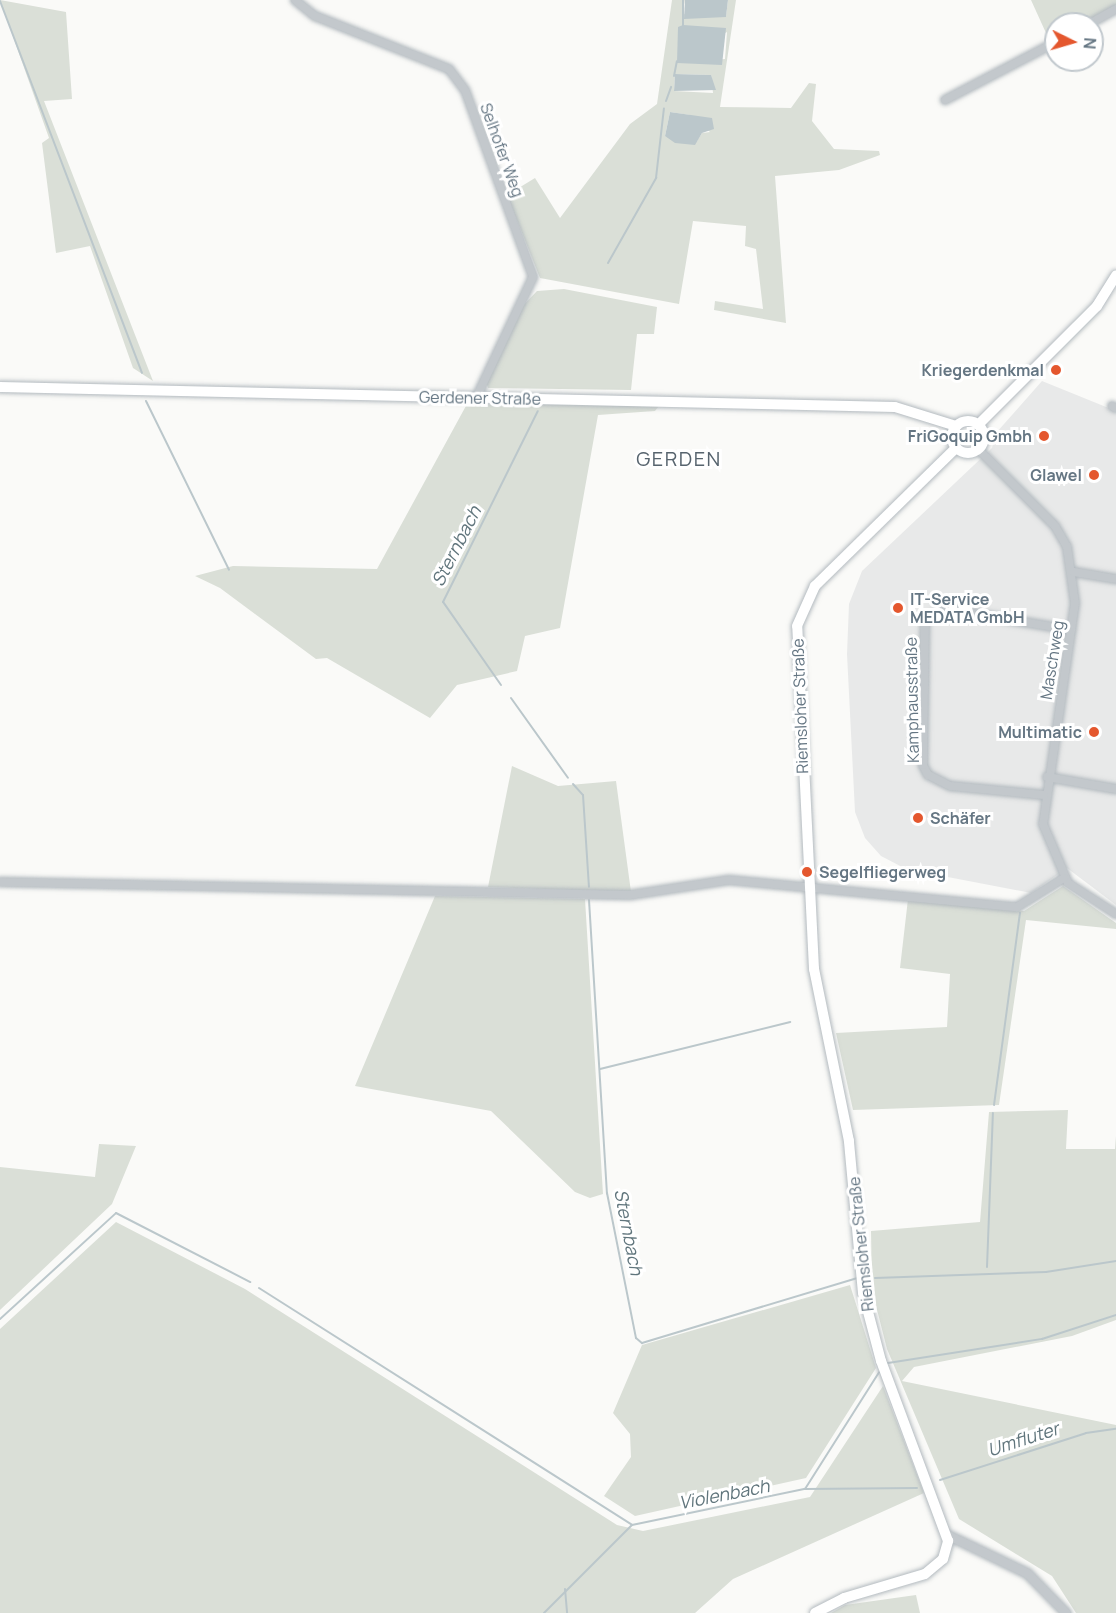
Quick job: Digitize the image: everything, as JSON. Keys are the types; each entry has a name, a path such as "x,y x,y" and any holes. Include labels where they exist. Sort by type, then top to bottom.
{"main road":[{"path":"978,424 1097,306 1116,275"},
{"name":"Gerdener Straße","path":"0,387 896,407 956,426"},
{"path":"964,421 978,424 984,437 978,449 956,448 956,426 964,421"},
{"name":"Riemsloher Straße","path":"948,1534 867,1313 852,1160 817,994 808,884 797,642 801,610 815,586 956,448"},
{"path":"815,1613 932,1570 946,1553 948,1534"}],"street":[{"name":"Selhofer Weg","path":"295,0 315,16 449,69 465,90 533,277 476,398"},
{"path":"945,100 1044,48"},
{"name":"Maschweg","path":"978,449 1055,526 1074,572 1071,630 1044,795 1046,838 1064,878 1092,903 1116,914"},
{"path":"1074,572 1116,579"},
{"name":"Kamphausstraße","path":"1044,795 950,786 928,775 923,765 925,620 945,609 1071,630"},
{"path":"1047,777 1116,789"},
{"path":"0,882 630,895 729,880 808,884 1017,907 1064,878"},
{"path":"948,1534 1027,1573 1066,1613"}],"shaded area":[{"path":"0,0 66,12 72,99 44,101 153,381 133,368 90,246 56,253 42,143 49,138"},
{"path":"672,0 685,0 682,14 726,17 728,0 736,0 720,107 791,108 809,83 816,84 812,121 834,149 879,151 880,155 839,170 775,176 786,323 714,310 715,301 763,309 756,249 745,246 746,226 693,221 679,304 540,278 507,195 535,178 560,218 630,124 657,104","holes":["727,32 725,59 677,63","675,74 711,75 713,93 674,91","670,112 690,115 710,132 702,133 697,141 665,136"]},
{"path":"685,0 728,0 726,17 684,19"},
{"path":"1031,0 1116,0 1116,9 1104,16 1104,12 1044,12 1044,29"},
{"path":"683,25 726,28 722,65 677,63 678,27"},
{"path":"675,74 711,75 716,90 674,91"},
{"path":"670,112 712,118 714,129 702,133 695,145 675,143 665,136"},
{"path":"564,289 657,307 654,334 637,334 631,390 488,388 486,381 516,313 537,291"},
{"path":"1042,381 1116,411 1116,905 1067,868 1031,893 906,869 881,856 865,838 855,812 847,654 849,604 862,571 992,448 996,433"},
{"path":"467,404 659,406 655,411 598,415 560,628 525,636 517,671 457,685 430,718 327,658 316,659 220,588 195,576 233,566 377,569"},
{"path":"512,766 558,786 616,781 631,892 488,887"},
{"path":"1063,886 1116,923 1116,929 1026,920 999,1105 853,1110 836,1033 947,1027 950,974 900,968 908,899 1024,911"},
{"path":"435,896 585,899 603,1194 590,1198 575,1192 491,1111 355,1086"},
{"path":"1068,1110 1066,1149 1115,1149 1116,1136 1116,1320 1072,1336 914,1367 902,1381 1116,1425 1116,1613 1076,1613 1052,1576 959,1519 887,1349 872,1290 871,1231 980,1222 989,1112"},
{"path":"99,1144 136,1146 112,1204 0,1310 0,1167 95,1177"},
{"path":"116,1222 245,1289 617,1525 643,1531 810,1497 883,1386 924,1493 733,1579 695,1613 0,1613 0,1329"},
{"path":"850,1285 876,1368 806,1478 635,1516 604,1496 631,1457 630,1434 613,1413 642,1345"},
{"path":"916,1595 920,1613 831,1613 845,1605"}],"waterway":[{"path":"683,0 683,26"},
{"path":"0,1 142,373"},
{"path":"674,76 677,61"},
{"path":"666,101 671,87"},
{"path":"608,263 656,178 664,108"},
{"path":"146,401 229,570"},
{"name":"Sternbach","path":"501,685 443,602 538,411"},
{"name":"Sternbach","path":"511,698 568,778"},
{"name":"Sternbach","path":"573,784 583,795 589,887"},
{"name":"Sternbach","path":"589,900 607,1193 636,1338 642,1343 857,1278"},
{"path":"994,1105 1020,913"},
{"path":"600,1069 790,1022"},
{"path":"987,1267 993,1113"},
{"path":"0,1319 116,1213 250,1282"},
{"name":"Sternbach","path":"875,1278 1046,1272 1116,1261"},
{"path":"259,1288 632,1525"},
{"name":"Violenbach","path":"888,1363 1042,1339 1116,1315"},
{"name":"Violenbach","path":"544,1613 632,1525 805,1489 880,1371"},
{"name":"Umfluter","path":"940,1480 1086,1433 1116,1429"},
{"path":"805,1489 917,1488"},
{"path":"565,1589 567,1613"}],"place":[{"name":"Kriegerdenkmal","path":"1056,370"},
{"name":"FriGoquip Gmbh","path":"1044,436"},
{"name":"Glawel","path":"1094,475"},
{"name":"IT-Service MEDATA GmbH","path":"898,608"},
{"name":"Multimatic","path":"1094,732"},
{"name":"Schäfer","path":"918,818"},
{"name":"Segelfliegerweg","path":"807,872"}],"district":[{"name":"GERDEN","path":"679,458"}]}
